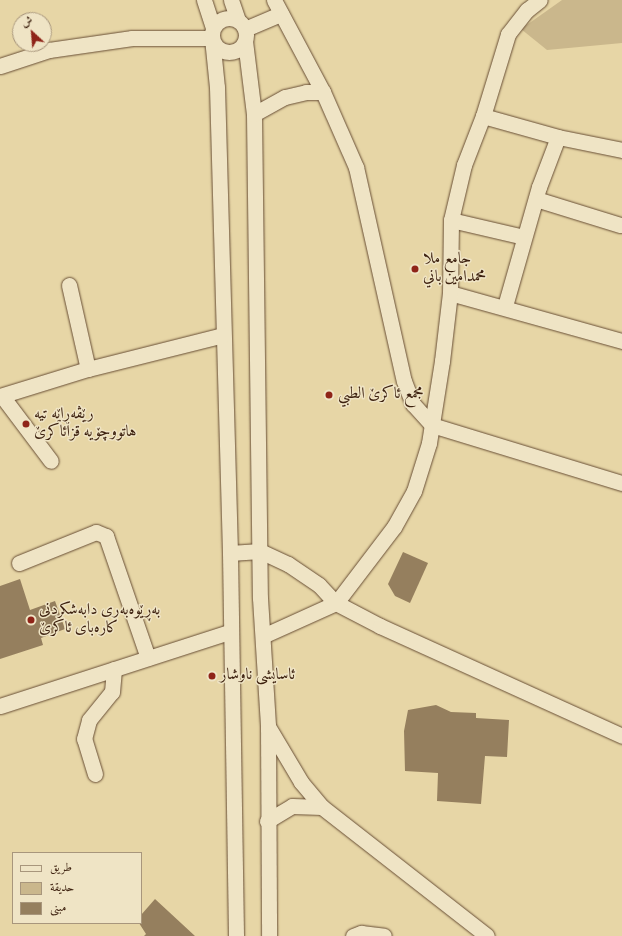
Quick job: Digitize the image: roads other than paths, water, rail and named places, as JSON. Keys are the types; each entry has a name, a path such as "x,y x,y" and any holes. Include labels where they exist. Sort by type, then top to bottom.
{"street":[{"path":"204,0 217,47 226,52 237,50 243,30"},
{"path":"230,0 243,30 254,114 260,598 265,635 268,726 267,821 269,936"},
{"path":"274,0 323,92 356,167 404,381 413,404 432,425 622,484"},
{"path":"265,635 336,603 394,527 407,503 424,464 432,425 450,292 451,220 464,165 483,116 508,34 527,10 540,0"},
{"path":"236,936 229,632 230,553 217,87 213,32 221,19 243,30 281,14"},
{"path":"0,66 49,50 132,38 213,32"},
{"path":"254,114 284,97 306,92 323,92"},
{"path":"483,116 558,137 622,150"},
{"path":"505,306 524,237 558,137"},
{"path":"536,199 620,225"},
{"path":"451,220 524,237"},
{"path":"69,285 88,369"},
{"path":"450,292 505,306 622,341"},
{"path":"51,461 1,396 88,369 224,335"},
{"path":"19,563 96,532 106,536 148,658"},
{"path":"230,553 260,550 288,564 319,585 336,603 441,654 621,732"},
{"path":"0,706 229,632"},
{"path":"95,774 84,739 89,720 112,692 114,669"},
{"path":"268,726 297,777 322,807 487,936"},
{"path":"267,821 292,806 322,807"},
{"path":"353,936 361,933 384,936"}],"place":[{"name":"جامع ملا محمدامين باني","path":"415,269"},
{"name":"مجمع ئاکرێ الطبي","path":"329,395"},
{"name":"رێڤەڕاێە تیە هاتووچۆیە قزائاکرێ","path":"26,424"},
{"name":"بەڕێوەبەری دابەشکردنی کارەبای ئاکرێ","path":"31,620"},
{"name":"ئاسايشى ناوشار","path":"212,676"}]}
